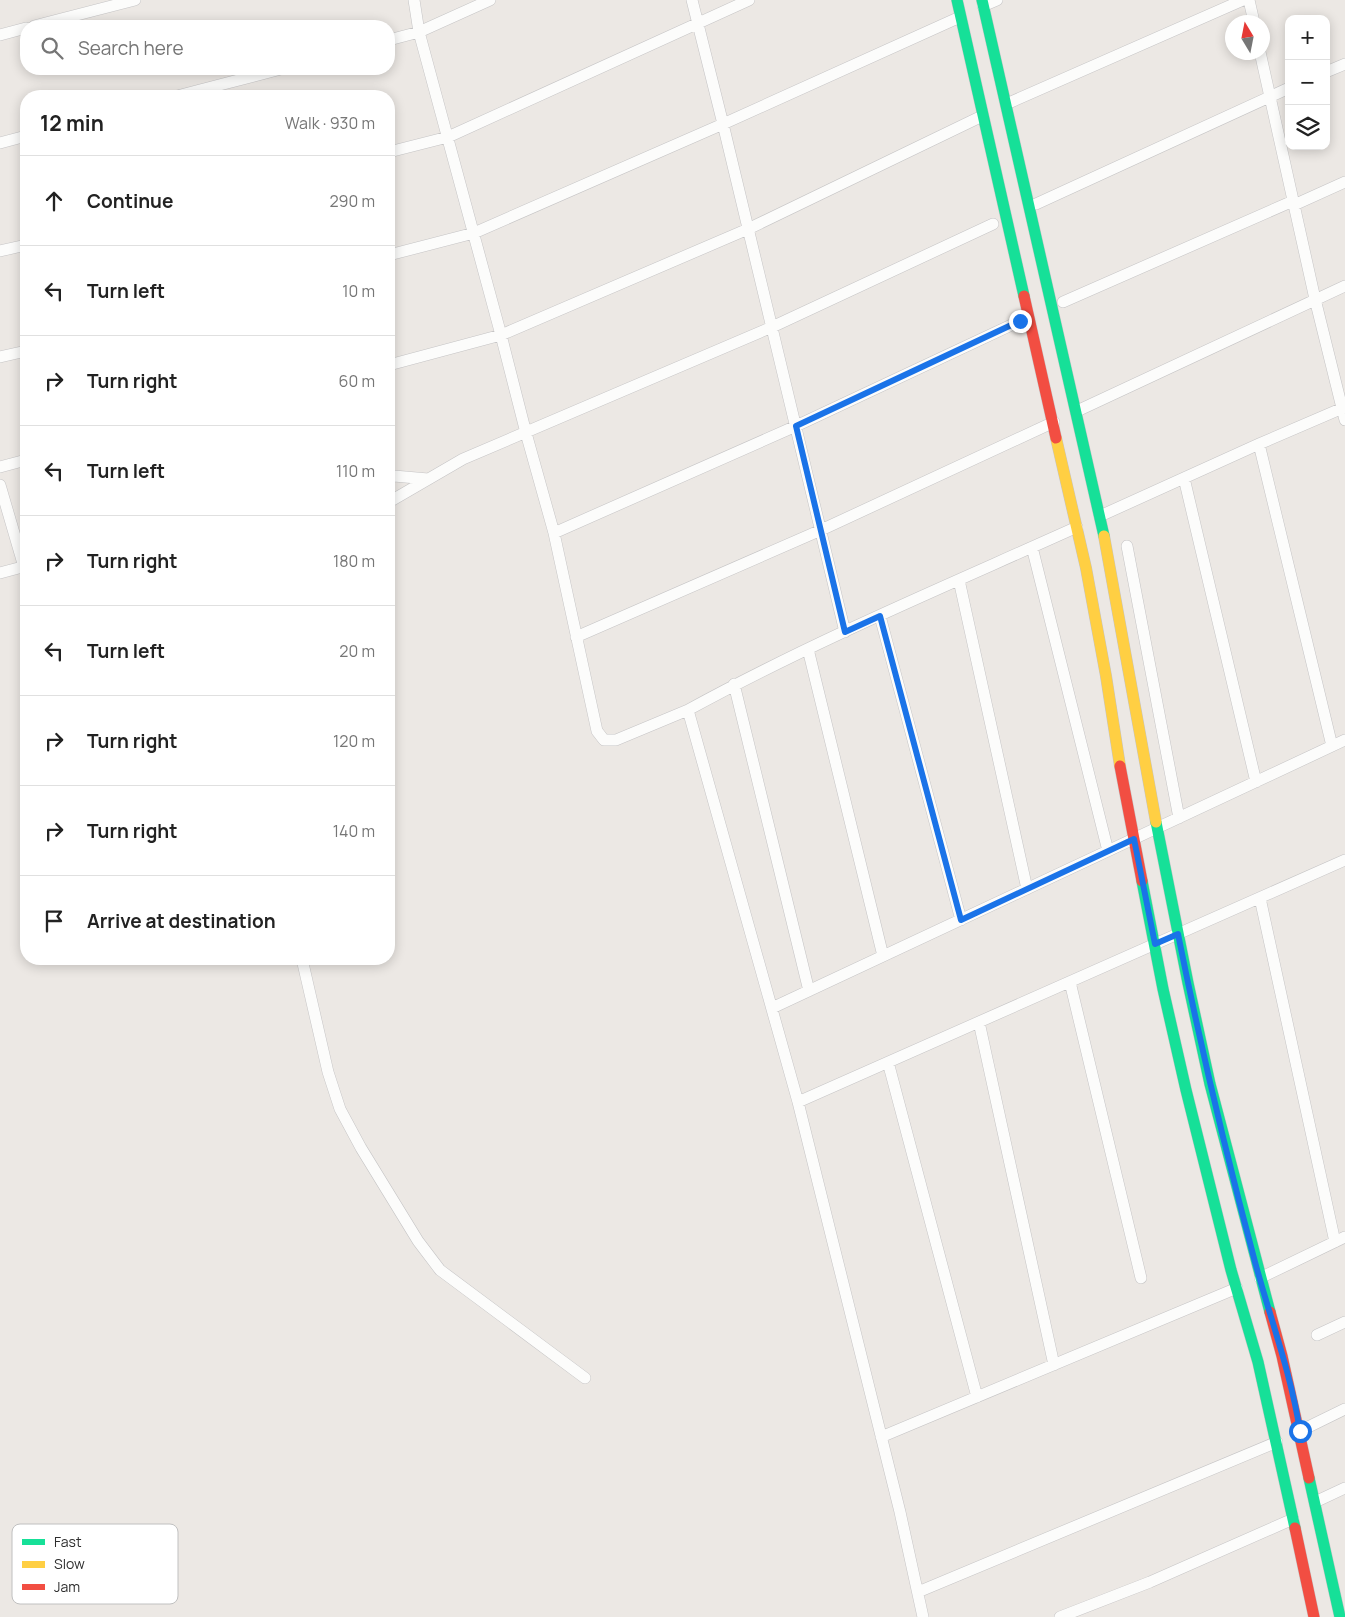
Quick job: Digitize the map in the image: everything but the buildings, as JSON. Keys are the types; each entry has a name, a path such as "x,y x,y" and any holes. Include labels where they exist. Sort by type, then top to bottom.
{"main road":[{"path":"956,0 1077,527 1106,676 1124,790 1186,1090 1258,1362 1314,1617"},
{"path":"983,3 1100,516 1126,644 1157,828 1210,1084 1282,1356 1340,1617"}],"street":[{"path":"57,20 135,0"},
{"path":"414,0 419,32 554,533 596,731 604,740 616,740 688,710 734,684 808,649 1077,527"},
{"path":"395,38 419,32 490,0"},
{"path":"692,0 845,632"},
{"path":"395,150 448,137 749,0"},
{"path":"983,3 997,0"},
{"path":"1011,102 1250,1 1253,15"},
{"path":"395,253 474,233 723,124 960,17"},
{"path":"0,35 20,30"},
{"path":"1262,60 1315,299 1344,408 1345,420"},
{"path":"1330,70 1345,64"},
{"path":"200,90 258,75"},
{"path":"1036,204 1285,89"},
{"path":"395,363 501,335 748,229 978,118"},
{"path":"0,143 20,138"},
{"path":"1063,302 1345,182"},
{"path":"395,499 462,459 772,327 993,224"},
{"path":"0,251 20,246"},
{"path":"1077,410 1345,286"},
{"path":"554,533 796,426 1020,321"},
{"path":"0,357 20,352"},
{"path":"1100,516 1344,408"},
{"path":"576,637 820,530 1054,422"},
{"path":"1259,444 1332,746"},
{"path":"0,467 20,462"},
{"path":"395,476 428,480"},
{"path":"1184,478 1256,782"},
{"path":"0,485 20,551"},
{"path":"1127,546 1179,818"},
{"path":"1032,547 1108,851"},
{"path":"0,573 20,568"},
{"path":"959,580 1027,889"},
{"path":"880,616 961,920"},
{"path":"808,649 883,956"},
{"path":"734,684 809,991"},
{"path":"688,710 798,1102 924,1617"},
{"path":"772,1008 1345,740"},
{"path":"798,1102 1345,860"},
{"path":"1260,898 1340,1239 1260,1278"},
{"path":"303,965 328,1072 340,1109 361,1148 418,1241 440,1270 585,1378"},
{"path":"1070,982 1141,1278"},
{"path":"979,1022 1054,1365"},
{"path":"888,1062 977,1397"},
{"path":"881,1437 1237,1288"},
{"path":"1317,1335 1345,1322"},
{"path":"1300,1431 1345,1409"},
{"path":"918,1592 1277,1442"},
{"path":"1315,1502 1345,1488"},
{"path":"1060,1617 1150,1582 1293,1519"}],"traffic: fast":[{"path":"957,0 1024,296"},
{"path":"982,0 1104,536"},
{"path":"1156,822 1210,1084 1270,1312"},
{"path":"1142,881 1163,989 1186,1090 1231,1270 1258,1362 1295,1528"},
{"path":"1309,1478 1340,1617"}],"traffic: slow":[{"path":"1056,438 1086,568 1120,766"},
{"path":"1104,536 1156,822"}],"traffic: jam":[{"path":"1024,296 1056,438"},
{"path":"1120,766 1142,881"},
{"path":"1270,1312 1282,1356 1309,1478"},
{"path":"1295,1528 1314,1617"}],"route":[{"path":"1020,321 796,426 845,632 880,616 961,920 1134,839 1155,944 1178,934 1210,1084 1300,1431"}]}
